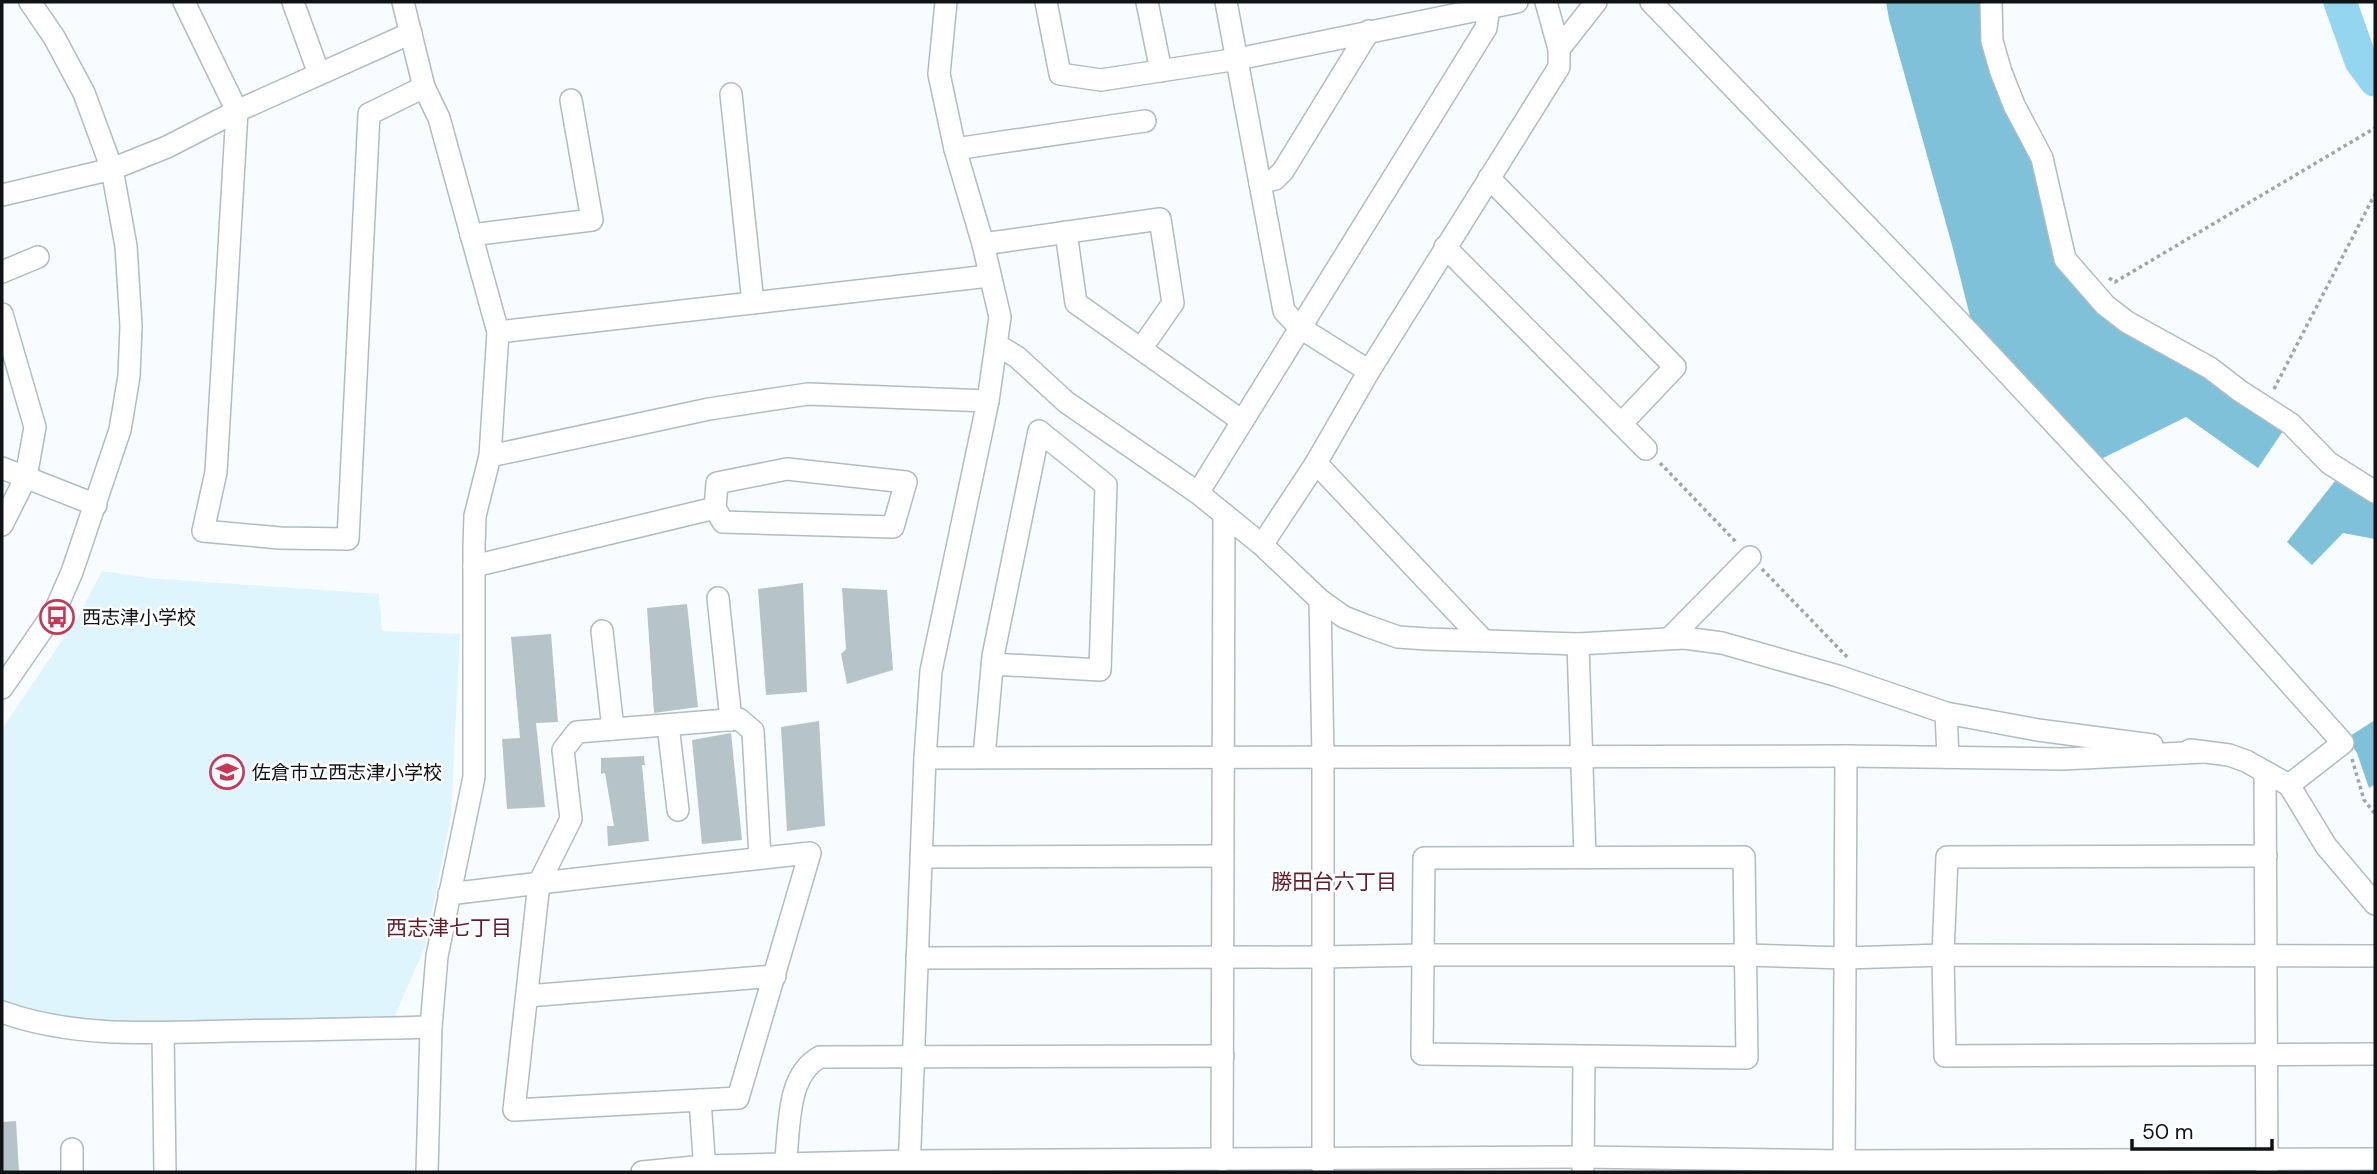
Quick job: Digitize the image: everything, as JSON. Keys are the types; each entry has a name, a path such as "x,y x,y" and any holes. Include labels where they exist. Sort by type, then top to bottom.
{"street":[{"path":"2,688 55,611 79,555 120,430 129,376 131,326 126,246 112,169 84,93 54,37 30,2"},
{"path":"184,2 237,111 216,472 203,531 280,538 348,539 369,114 424,87"},
{"path":"293,2 319,74"},
{"path":"403,2 424,87 439,118 498,332 490,456 475,516 474,777 437,957 431,1027 427,1172"},
{"path":"910,1167 930,671 988,401 1000,317 939,74 946,2"},
{"path":"1046,2 1060,74 1101,80 1238,59 1517,2"},
{"path":"1147,2 1161,71"},
{"path":"1226,2 1284,311 1299,327 1369,371"},
{"path":"1262,545 1316,463 1445,247 1559,67 1559,49 1546,2"},
{"path":"1559,49 1596,2"},
{"path":"1651,2 2023,390 2135,510 2343,743 2289,785"},
{"path":"1991,2 1993,41 2001,72 2014,105 2042,158 2065,259 2105,304 2127,322 2210,368 2291,424 2329,463 2375,492"},
{"path":"1198,493 1486,28 1489,8"},
{"path":"1260,183 1275,179 1283,171 1368,31"},
{"path":"2,195 112,169 167,147 237,111 411,33"},
{"path":"731,94 753,303"},
{"path":"471,235 592,220 571,100"},
{"path":"956,149 1145,121"},
{"path":"1489,178 1675,367 1621,424"},
{"path":"983,244 1160,219 1173,303 1141,349"},
{"path":"1066,232 1076,303 1242,421"},
{"path":"1445,247 1646,449"},
{"path":"2,272 38,257"},
{"path":"498,332 989,276"},
{"path":"2,314 35,427 26,477 2,524"},
{"path":"997,345 1017,357 1066,402 1198,493 1262,545 1320,600 1344,617 1398,637 1578,644 1684,638 1722,643 1838,676 1946,713 2038,730 2229,755 2246,761 2289,785 2326,846 2375,904"},
{"path":"490,456 709,409 808,394 988,401"},
{"path":"984,757 992,664 993,656 1039,431 1106,485 1100,670 992,664"},
{"path":"1316,463 1483,640"},
{"path":"2,468 96,505"},
{"path":"787,468 906,482 893,527 723,522 715,508 717,482 787,468"},
{"path":"474,566 715,508"},
{"path":"1222,1160 1224,514"},
{"path":"1670,638 1750,556"},
{"path":"718,598 731,720"},
{"path":"1320,600 1323,757 1323,1166"},
{"path":"602,631 613,729"},
{"path":"1578,644 1585,857"},
{"path":"1946,713 1948,758"},
{"path":"449,894 539,883 810,853 738,1098 514,1110 539,883 572,819 563,750 577,732 739,719 753,731 760,858"},
{"path":"668,725 678,810"},
{"path":"925,758 1846,756 2063,759 2204,752"},
{"path":"1844,1167 1846,756"},
{"path":"2265,772 2267,1166"},
{"path":"921,857 1223,856"},
{"path":"2266,856 1947,857 1943,955 1945,1056 2375,1054"},
{"path":"1585,857 1744,857 1747,1058 1422,1054 1424,858 1585,857"},
{"path":"917,958 1422,955 1746,955 1845,958 1943,955 2375,956"},
{"path":"527,996 775,976"},
{"path":"2,1012 27,1021 62,1028 163,1033 431,1027"},
{"path":"163,1033 165,1172"},
{"path":"785,1167 794,1093 808,1063 820,1057 1223,1056"},
{"path":"1583,1165 1584,1057"},
{"path":"700,1100 705,1169"},
{"path":"72,1149 72,1172"},
{"path":"642,1172 1222,1160 1323,1166 1844,1167 2267,1166 2375,1159"}],"path":[{"path":"2101,273 2115,282 2375,128"},
{"path":"2265,406 2375,194"},
{"path":"2343,743 2351,756 2364,800 2375,814"}],"shaded area":[{"path":"1886,2 1984,2 2037,172 2092,304 2121,331 2195,372 2283,431 2258,468 2186,417 2099,460 1972,324"},
{"path":"2335,481 2375,505 2375,539 2343,533 2312,565 2287,542"},
{"name":"佐倉市立西志津小学校","path":"102,571 149,578 379,594 382,631 460,634 451,815 425,947 394,1018 85,1022 2,1004 2,729 78,617"},
{"path":"2375,720 2375,784 2369,788 2357,753 2347,738"}],"building":[{"path":"803,583 807,692 766,695 758,589"},
{"path":"842,588 887,590 893,670 847,684 841,654 846,649"},
{"path":"687,604 698,707 654,713 647,608"},
{"path":"551,634 558,722 536,723 545,807 507,809 502,739 520,738 511,637"},
{"path":"819,721 825,826 787,831 781,727"},
{"path":"731,733 742,840 702,844 692,740"},
{"path":"644,756 645,765 642,765 649,841 608,846 607,826 614,826 605,773 601,774 601,758"},
{"path":"16,1121 19,1172 2,1172 2,1122"}],"waterway":[{"path":"2340,2 2361,61 2375,80"}],"place":[{"name":"西志津小学校","path":"57,617"},
{"name":"佐倉市立西志津小学校","path":"227,772"}],"district":[{"name":"勝田台六丁目","path":"1334,882"},
{"name":"西志津七丁目","path":"449,928"}]}
